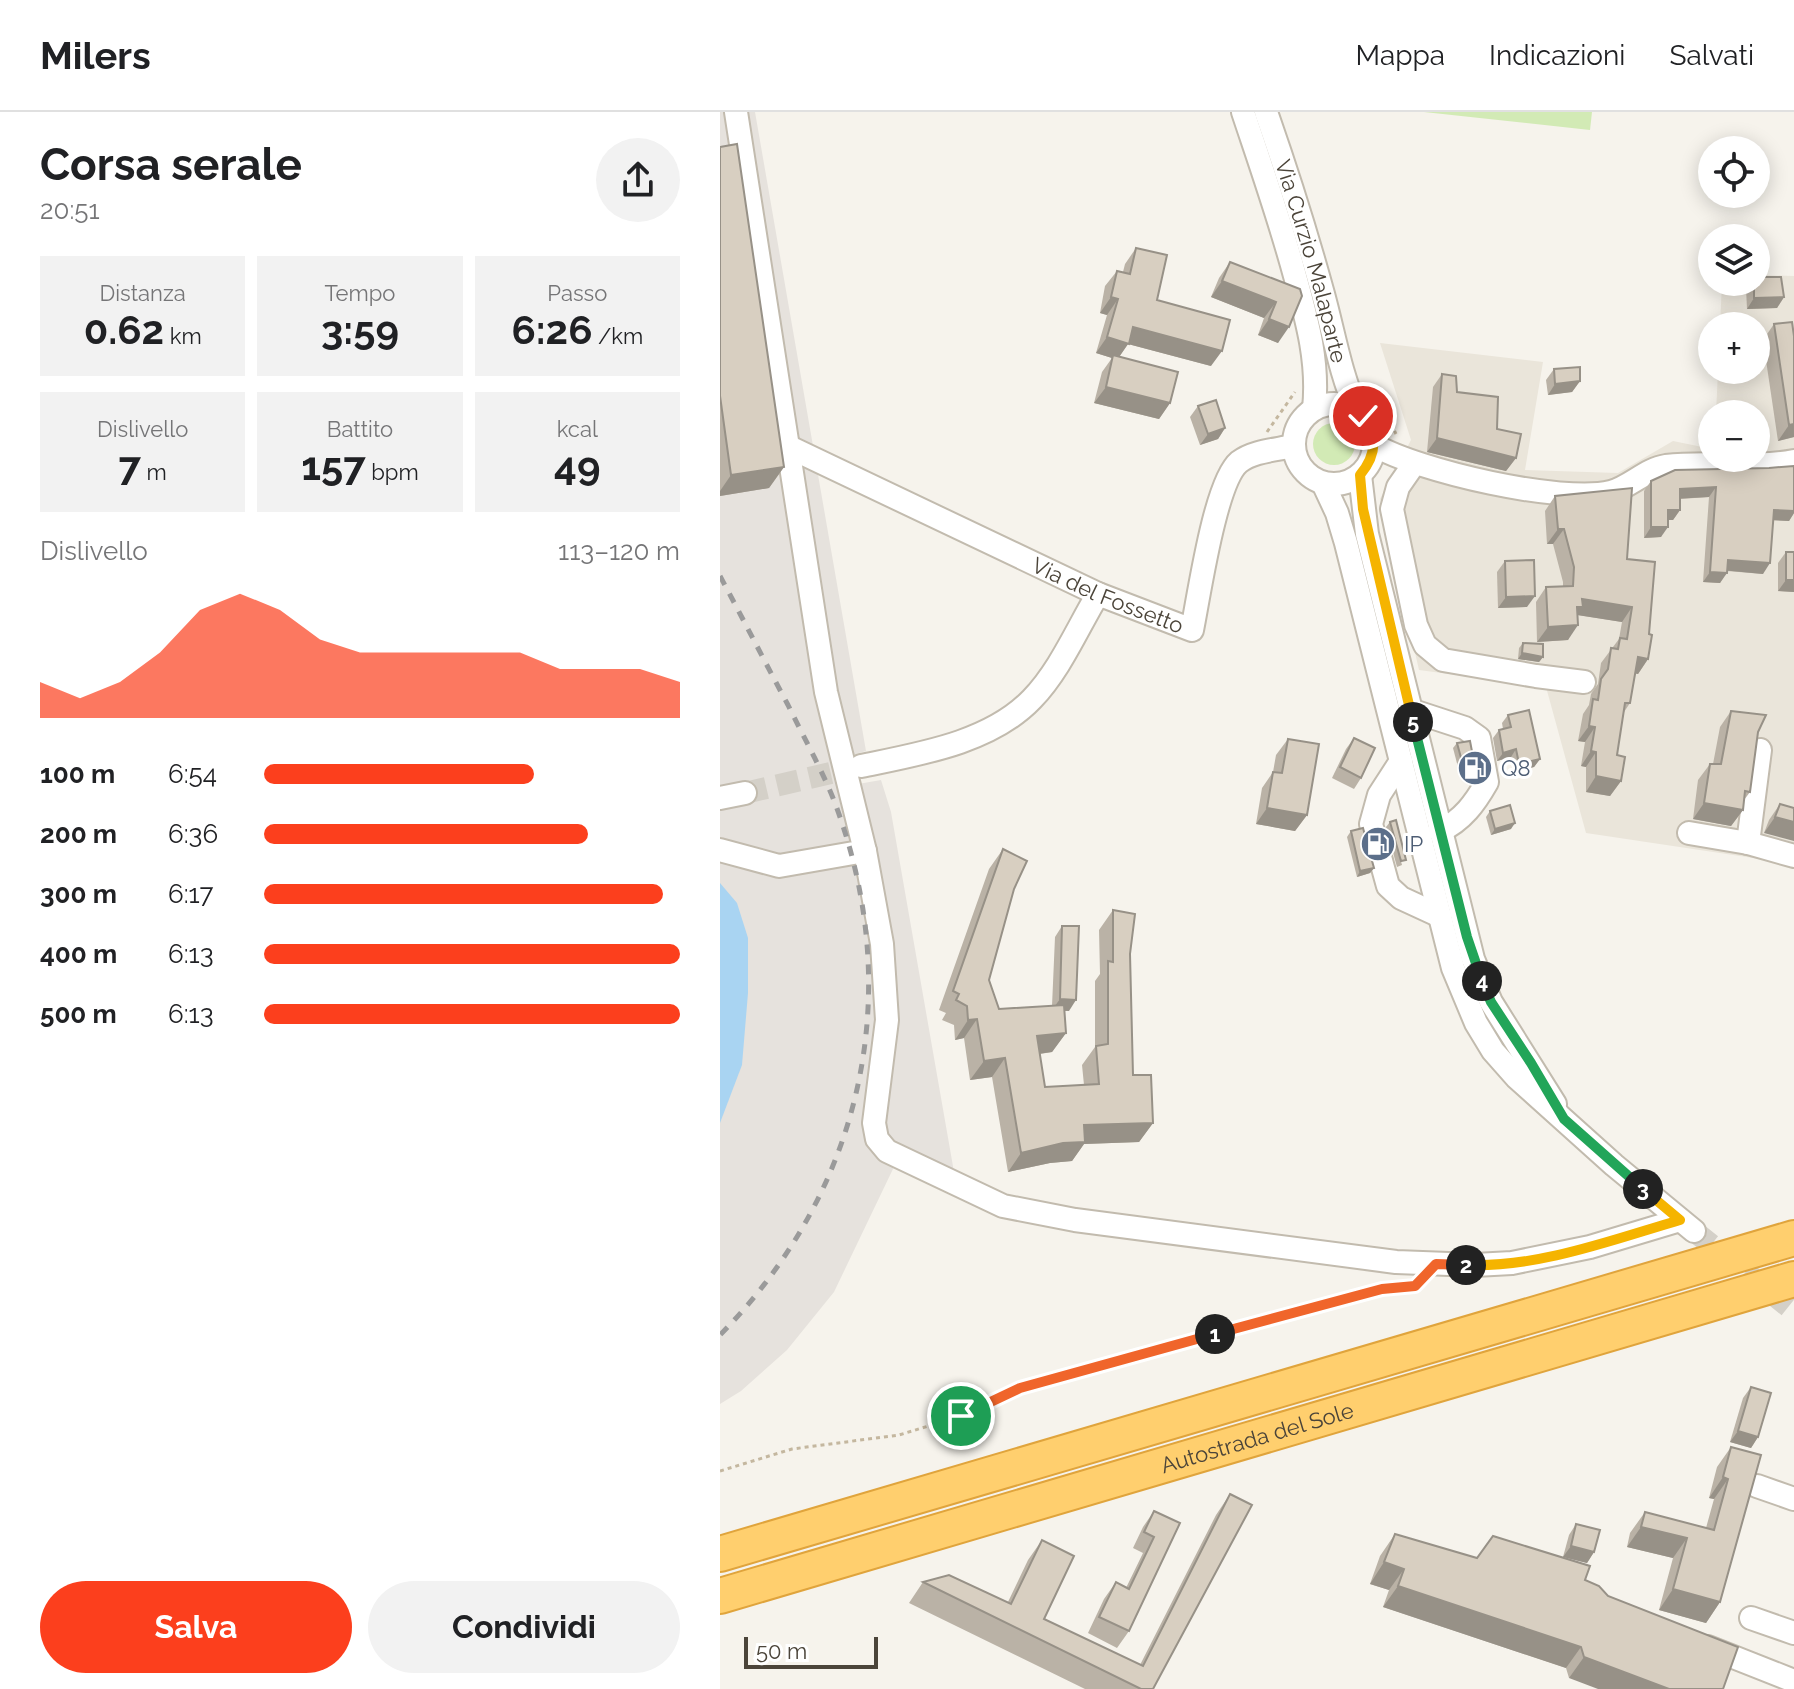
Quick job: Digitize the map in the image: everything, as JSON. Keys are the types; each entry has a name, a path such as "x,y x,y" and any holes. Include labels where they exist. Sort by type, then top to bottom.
{"highway":[{"name":"Autostrada del Sole","path":"720,1554 1794,1238"},
{"name":"Autostrada del Sole","path":"720,1596 1794,1279"}],"street":[{"path":"736,112 826,692 865,851 882,944 886,1006 874,1123 877,1139 887,1151 1003,1206 1075,1220 1342,1255 1436,1264 1512,1263 1687,1226 1516,1077 1493,1051 1460,988 1342,528 1323,483"},
{"name":"Via Curzio Malaparte","path":"1243,112 1288,251 1317,369 1314,409 1301,421 1293,446"},
{"name":"Via Curzio Malaparte","path":"1266,112 1309,244 1339,365 1364,402 1374,445"},
{"path":"1314,409 1331,404 1364,402"},
{"path":"1293,446 1302,469 1323,483 1341,484 1360,475 1370,463 1374,445 1414,464 1535,490 1596,493 1613,491 1661,467 1754,466 1794,461"},
{"name":"Via del Fossetto","path":"787,446 1098,594 1192,630 1219,505 1229,475 1236,465 1253,455 1293,446"},
{"path":"1414,464 1398,487 1392,509 1416,625 1425,645 1443,660 1584,682"},
{"path":"1360,475 1367,534 1473,959 1491,1002 1564,1119"},
{"path":"861,766 939,748 1015,715 1033,698 1054,670 1098,594"},
{"path":"1410,710 1465,728 1479,738 1487,782 1473,805 1452,825 1440,831"},
{"path":"1748,843 1760,750"},
{"path":"1401,761 1379,795 1371,824 1388,886 1401,898 1440,916"},
{"path":"720,798 745,793"},
{"path":"1689,833 1748,843 1794,856"},
{"path":"720,850 779,866 865,851"},
{"path":"1757,1486 1794,1499"},
{"path":"1751,1618 1794,1633"},
{"path":"1682,1637 1794,1681"}],"path":[{"path":"1262,439 1299,385"},
{"path":"1364,402 1384,408 1399,445"},
{"path":"720,1471 792,1449 899,1435 961,1416 1020,1388 1382,1289 1415,1286 1436,1264"}],"shaded area":[{"path":"720,112 755,112 866,751 852,755 858,784 881,780 891,812 954,1172 904,1146 834,1292 787,1350 741,1391 720,1404"},
{"path":"1770,275 1794,276 1794,864 1586,833 1546,687 1419,670 1380,499 1411,440 1380,343 1543,362 1525,470 1618,473 1673,441 1698,446 1698,472 1770,472 1770,400 1717,400 1717,384 1770,384 1770,312 1721,312 1721,296 1770,296"}],"green space":[{"path":"1424,112 1592,112 1590,130"},
{"path":"1334,423 1349,429 1355,444 1349,459 1334,465 1319,459 1313,444 1319,429"}],"water":[{"path":"720,883 737,903 748,938 748,993 742,1065 720,1123"}],"building":[{"path":"737,144 784,467 731,475 720,396 720,147"},
{"path":"1136,248 1167,255 1157,300 1230,320 1222,351 1133,327 1129,344 1107,337 1118,299 1111,297 1117,271 1130,274"},
{"path":"1230,262 1300,289 1302,296 1289,327 1269,319 1276,302 1222,281"},
{"path":"1770,277 1781,277 1784,297 1754,298 1770,296"},
{"path":"1792,322 1794,424 1789,425 1774,324"},
{"path":"1113,355 1178,372 1170,403 1106,387"},
{"path":"1580,367 1580,381 1555,384 1554,369"},
{"path":"1442,374 1456,376 1457,392 1498,397 1497,429 1521,434 1516,458 1437,438"},
{"path":"1216,400 1225,428 1208,434 1198,406"},
{"path":"1794,466 1794,511 1774,510 1770,563 1728,560 1727,573 1710,572 1716,487 1680,489 1680,510 1668,510 1668,527 1651,527 1651,481 1675,470 1770,472 1770,468"},
{"path":"1632,488 1627,559 1655,562 1649,634 1652,635 1648,659 1638,657 1630,703 1625,703 1617,755 1625,757 1621,781 1596,776 1596,752 1591,751 1595,727 1589,726 1593,699 1598,700 1611,648 1618,649 1620,638 1627,639 1632,607 1582,599 1583,607 1577,607 1578,625 1548,627 1546,587 1573,586 1574,567 1564,529 1558,529 1555,496"},
{"path":"1786,552 1794,552 1794,580 1786,580"},
{"path":"1534,560 1535,596 1506,597 1505,561"},
{"path":"1523,643 1543,644 1543,657 1522,653"},
{"path":"1529,710 1540,759 1519,764 1516,749 1503,753 1499,730 1511,727 1508,715"},
{"path":"1731,711 1766,715 1758,732 1750,792 1745,791 1743,810 1704,803 1710,764 1721,764"},
{"path":"1354,738 1375,748 1361,778 1340,767"},
{"path":"1288,739 1319,744 1307,815 1267,808 1273,772 1282,773"},
{"path":"1470,741 1474,762 1463,765 1457,743"},
{"path":"1780,804 1794,808 1794,822 1775,817"},
{"path":"1510,805 1515,823 1495,829 1490,811"},
{"path":"1396,820 1406,860 1401,861 1390,822"},
{"path":"1363,828 1374,868 1360,871 1351,831"},
{"path":"1003,849 1027,861 1014,889 989,980 999,1009 1064,1005 1066,1033 1037,1036 1045,1087 1099,1084 1096,1046 1108,1044 1108,961 1113,962 1113,910 1135,914 1130,954 1133,1075 1151,1075 1153,1123 1084,1125 1085,1142 1063,1143 1021,1153 1005,1058 984,1061 977,1019 968,1020 967,1006 956,1000 959,994 953,991"},
{"path":"1062,926 1079,926 1076,1000 1060,999"},
{"path":"1751,1387 1771,1393 1758,1437 1738,1431"},
{"path":"1731,1447 1761,1455 1720,1602 1673,1589 1687,1538 1641,1527 1645,1512 1714,1530 1728,1479 1723,1477"},
{"path":"1230,1494 1252,1505 1153,1689 1141,1689 923,1582 949,1575 1011,1604 1042,1540 1074,1556 1044,1619 1143,1666"},
{"path":"1154,1511 1180,1523 1129,1631 1099,1617 1116,1582 1129,1589 1154,1537 1144,1532"},
{"path":"1576,1524 1600,1530 1594,1552 1571,1546"},
{"path":"1395,1534 1477,1558 1493,1536 1590,1566 1585,1580 1599,1586 1608,1596 1738,1647 1723,1689 1669,1689 1584,1657 1581,1647 1398,1586 1404,1569 1384,1562"}],"tunnel":[{"path":"745,793 861,766"},
{"path":"1694,1231 1794,1311"}],"railway":[{"path":"720,576 833,798 855,870 867,942 868,1013 858,1083 839,1151 809,1216 769,1278 720,1335"}],"place":[{"name":"Q8","path":"1475,768"},
{"name":"IP","path":"1378,844"}],"route":[{"path":"961,1416 1020,1388 1382,1289 1415,1286 1436,1264 1512,1263 1590,1247 1680,1220 1564,1119 1491,1002 1473,959 1367,534 1360,475 1370,463 1374,445 1371,429 1363,416"}]}
